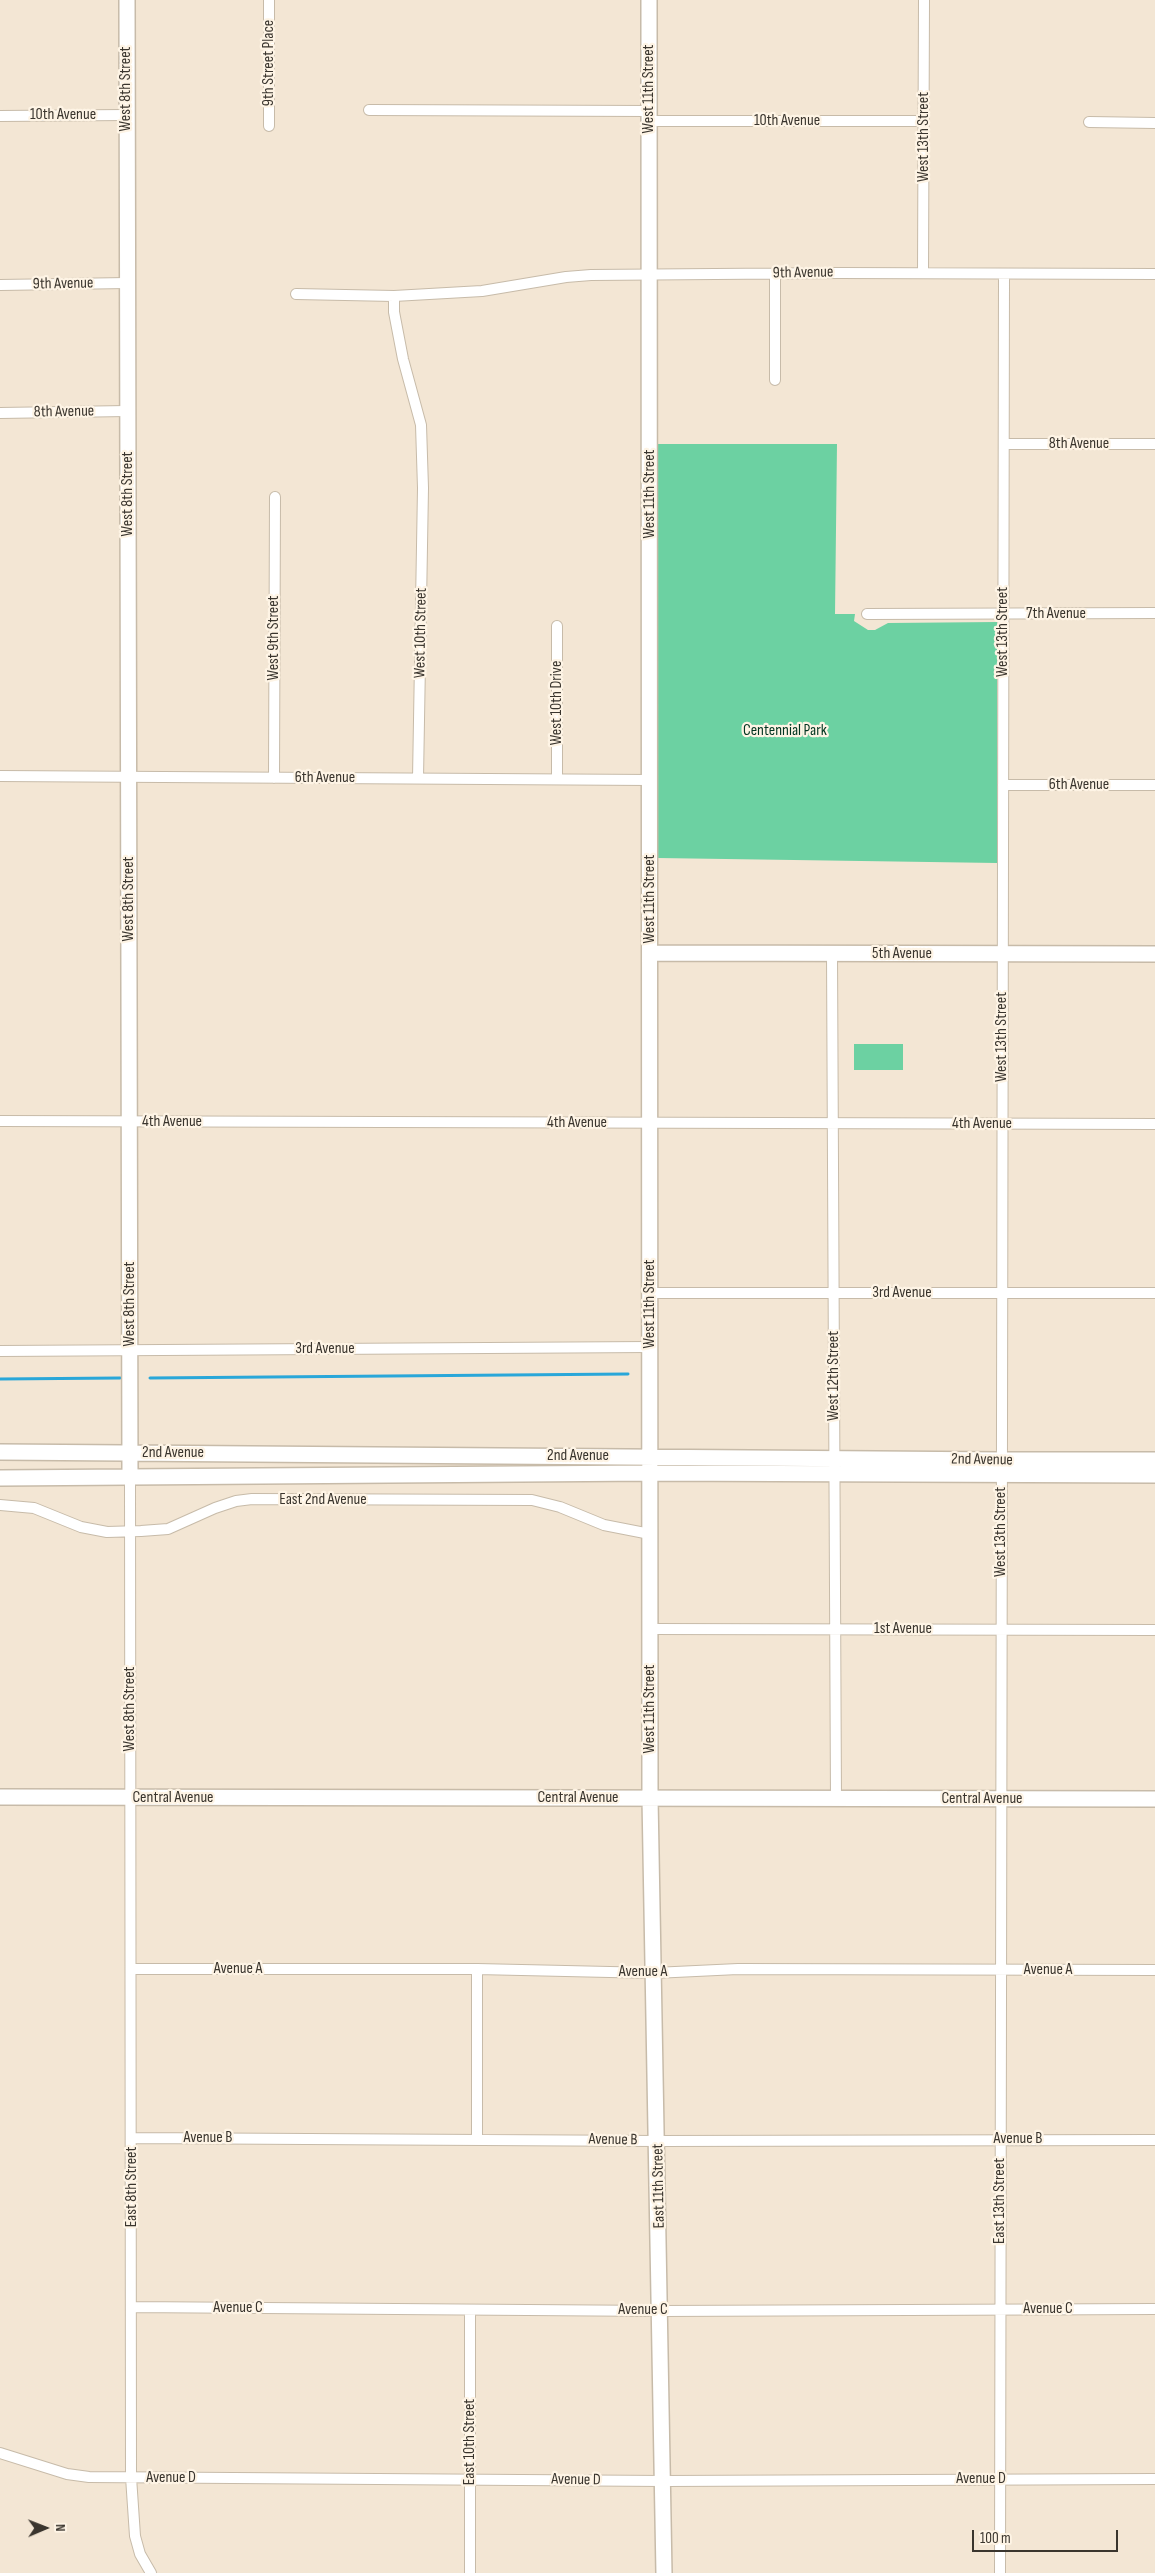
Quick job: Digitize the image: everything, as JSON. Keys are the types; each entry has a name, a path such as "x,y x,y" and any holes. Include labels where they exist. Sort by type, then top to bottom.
{"main road":[{"name":"West 8th Street","path":"127,0 130,1476"},
{"name":"West 11th Street","path":"649,0 650,1798"},
{"name":"5th Avenue","path":"650,953 1155,954"},
{"name":"2nd Avenue","path":"0,1452 834,1457 1155,1475"},
{"name":"2nd Avenue","path":"0,1478 650,1473 834,1474 1155,1460"},
{"name":"Central Avenue","path":"0,1797 1155,1799"},
{"name":"East 11th Street","path":"650,1798 658,2141 664,2573"}],"street":[{"name":"9th Street Place","path":"269,0 269,126"},
{"name":"West 13th Street","path":"923,273 924,0"},
{"name":"10th Avenue","path":"369,110 924,121"},
{"name":"10th Avenue","path":"0,116 126,115"},
{"path":"1089,122 1155,122"},
{"name":"9th Avenue","path":"296,294 394,296 452,293 482,291 566,277 650,275 775,273 1155,274"},
{"path":"775,273 775,380"},
{"name":"West 13th Street","path":"1000,1799 1004,274"},
{"name":"9th Avenue","path":"0,285 127,283"},
{"name":"West 10th Street","path":"394,296 394,312 403,359 421,425 423,488 418,778"},
{"name":"8th Avenue","path":"0,413 127,411"},
{"name":"8th Avenue","path":"1004,444 1155,444"},
{"name":"West 9th Street","path":"274,778 275,497"},
{"name":"7th Avenue","path":"867,614 1155,613"},
{"name":"West 10th Drive","path":"557,626 557,779"},
{"name":"6th Avenue","path":"0,776 650,780"},
{"name":"6th Avenue","path":"1003,784 1155,785"},
{"name":"West 12th Street","path":"832,953 836,1799"},
{"name":"4th Avenue","path":"0,1121 1155,1124"},
{"name":"3rd Avenue","path":"650,1293 1155,1293"},
{"name":"3rd Avenue","path":"0,1351 650,1347"},
{"name":"West 8th Street","path":"130,1476 130,1798"},
{"name":"East 2nd Avenue","path":"0,1505 34,1508 81,1527 107,1532 130,1532 168,1529 215,1508 236,1501 252,1499 532,1500 560,1506 604,1525 650,1534"},
{"name":"1st Avenue","path":"650,1630 1155,1630"},
{"name":"East 8th Street","path":"130,1798 131,2478 136,2536 140,2554 151,2573"},
{"name":"East 13th Street","path":"1000,1799 1000,2573"},
{"name":"Avenue A","path":"131,1969 478,1969 654,1973 738,1969 1155,1970"},
{"path":"477,2138 478,1969"},
{"name":"Avenue B","path":"132,2138 477,2138 658,2141 1155,2140"},
{"name":"Avenue C","path":"131,2308 470,2310 1155,2309"},
{"name":"East 10th Street","path":"470,2310 470,2573"},
{"name":"Avenue D","path":"0,2453 67,2474 89,2477 131,2478 664,2481 1155,2479"}],"green space":[{"name":"Centennial Park","path":"657,444 837,444 835,614 855,614 854,621 868,630 875,630 888,623 997,622 997,863 658,858"},
{"path":"854,1044 903,1044 903,1070 854,1070"}],"waterway":[{"path":"150,1378 628,1374"},
{"path":"0,1379 120,1378"}]}
